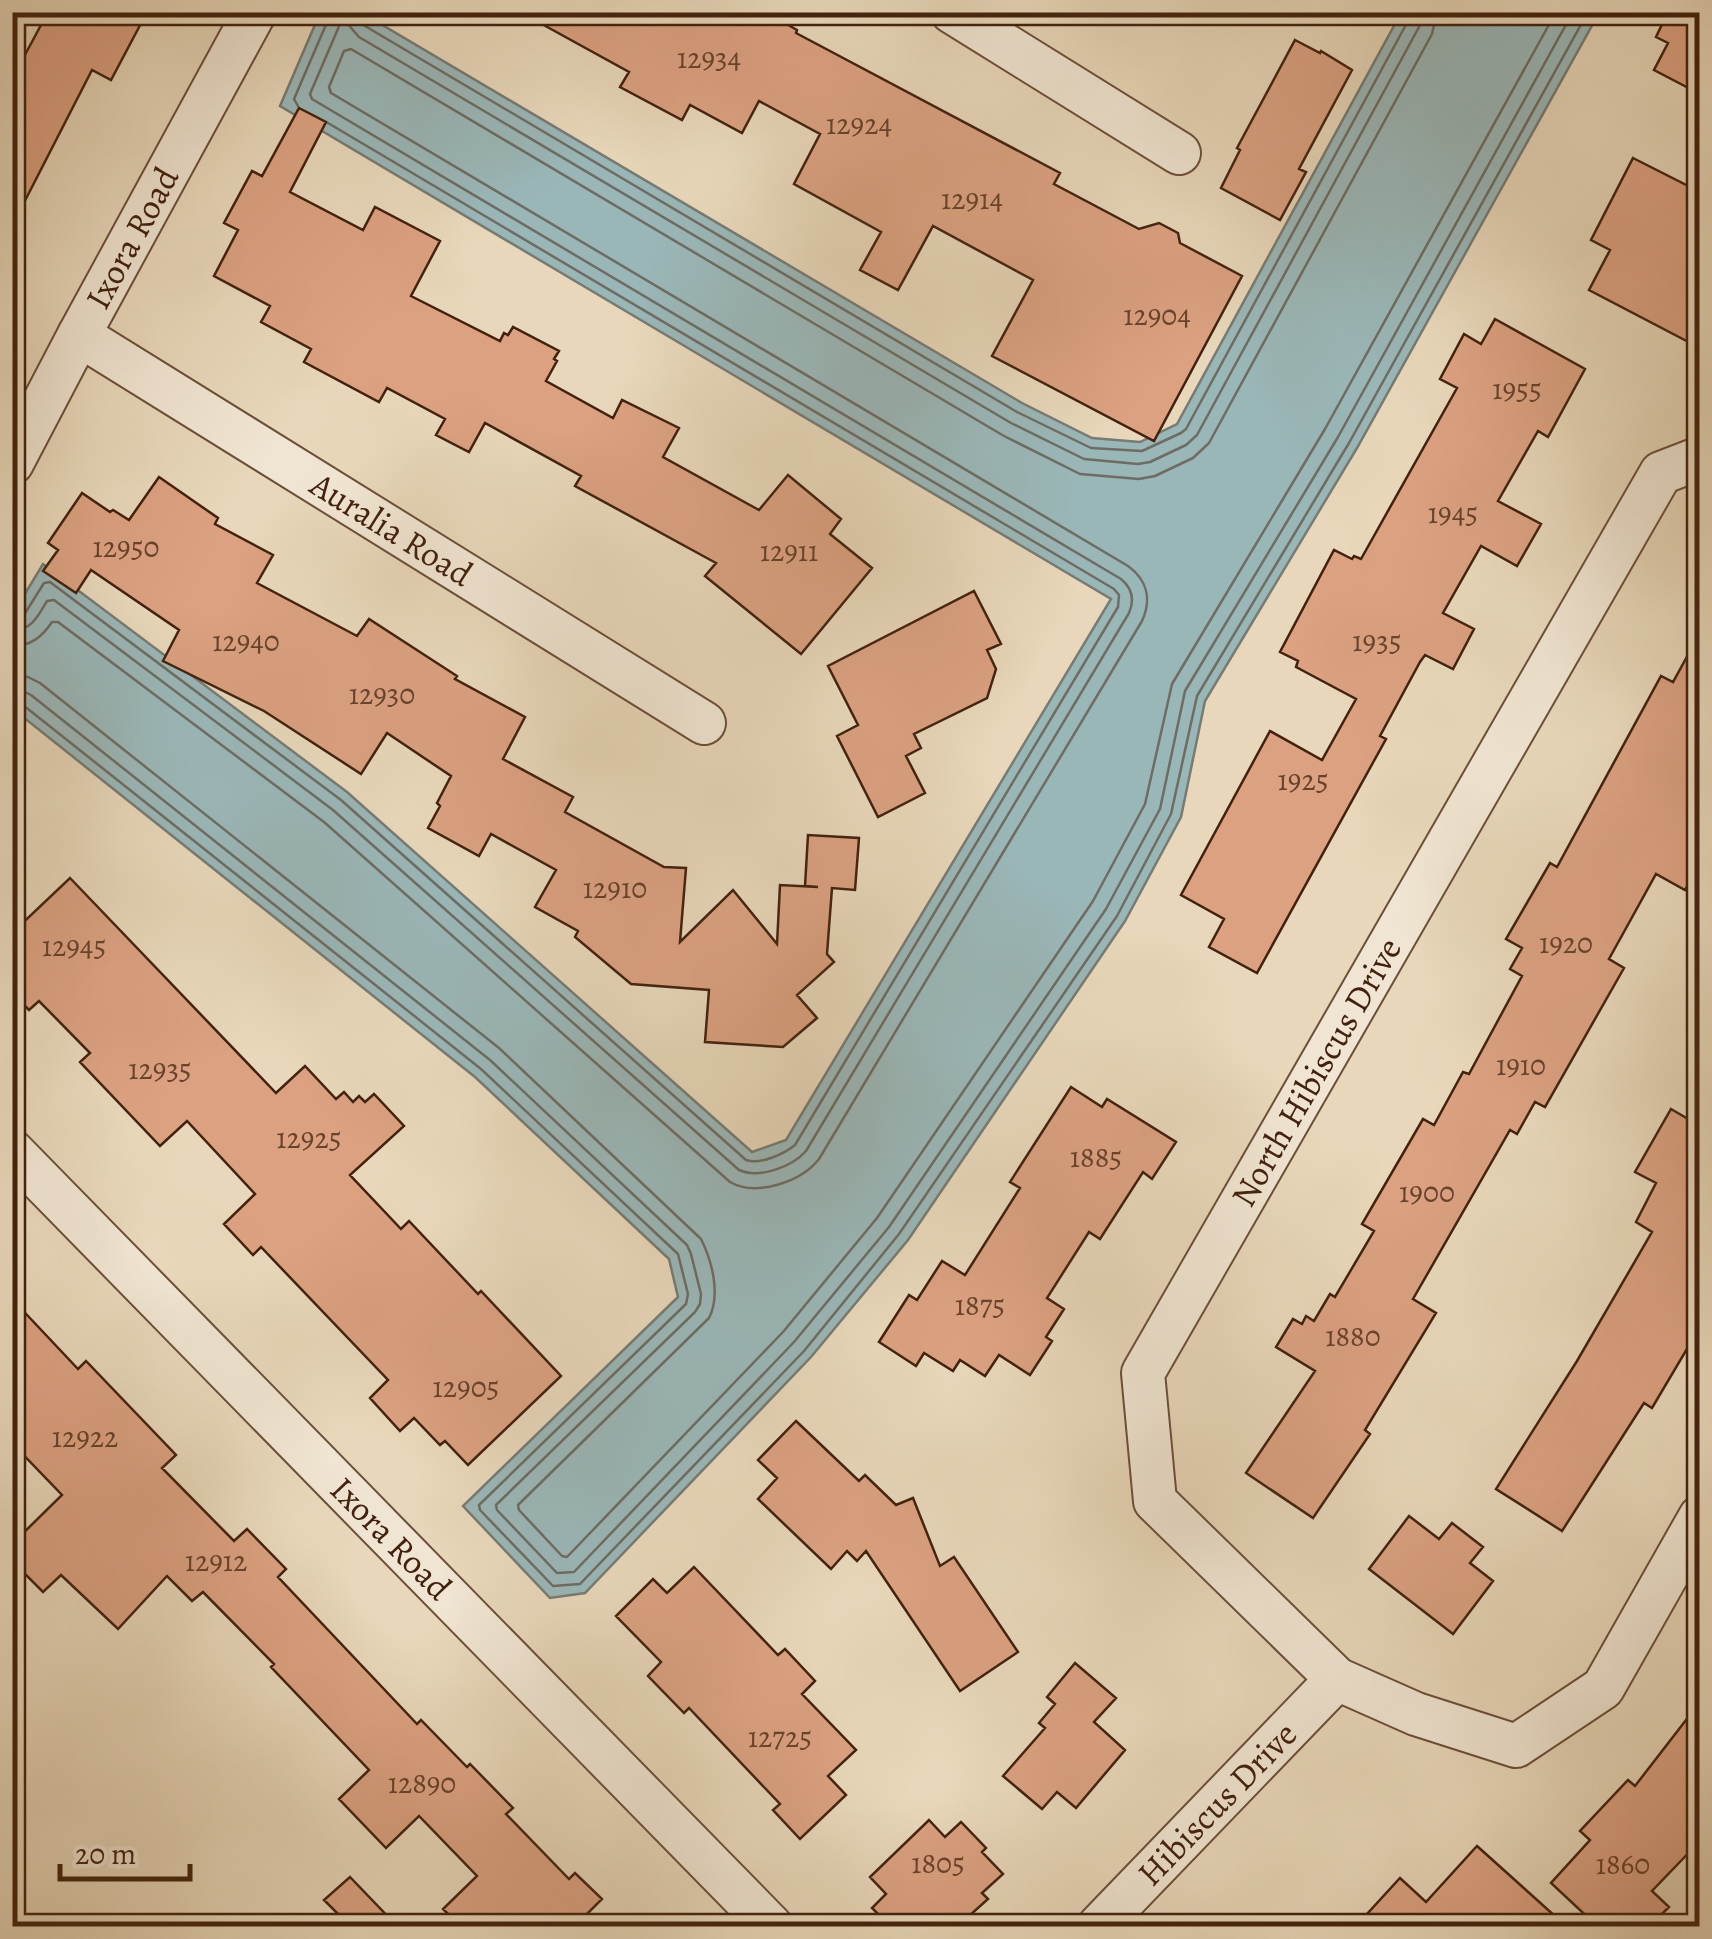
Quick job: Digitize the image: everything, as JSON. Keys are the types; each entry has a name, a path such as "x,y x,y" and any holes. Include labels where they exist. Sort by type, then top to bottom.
{"street":[{"name":"Ixora Road","path":"12,462 255,12"},
{"path":"952,12 1179,153"},
{"name":"Auralia Road","path":"79,335 704,723"},
{"name":"North Hibiscus Drive","path":"1338,1680 1155,1502 1142,1372 1661,474 1700,458"},
{"name":"Ixora Road","path":"12,1151 771,1926"},
{"path":"1338,1680 1416,1714 1516,1746 1603,1688 1700,1517"},
{"name":"Hibiscus Drive","path":"1099,1926 1338,1680"}],"water":[{"path":"320,13 362,13 1022,403 1092,438 1140,442 1177,424 1401,13 1599,13 1357,448 1205,701 1181,817 1125,921 908,1240 811,1357 585,1593 550,1598 463,1506 678,1297 669,1259 475,1077 13,709 12,615 43,564 347,792 752,1152 786,1140 1111,599 280,106"}],"building":[{"path":"48,12 147,12 111,80 92,70 12,226 12,79"},
{"path":"520,12 765,12 797,30 796,33 1060,173 1054,184 1139,229 1159,223 1178,233 1180,243 1242,276 1154,441 992,356 1033,280 933,226 898,290 860,270 881,232 794,184 820,134 759,101 742,133 690,105 682,120 620,87 629,72"},
{"path":"1668,12 1700,12 1700,94 1654,70 1668,43 1656,37"},
{"path":"1295,40 1352,70 1299,169 1306,172 1280,220 1221,188 1240,150 1237,148"},
{"path":"299,108 326,122 290,192 363,230 375,207 440,241 411,296 500,341 513,327 559,351 546,381 613,418 622,400 679,428 663,457 759,510 788,475 841,519 830,534 872,568 801,654 705,576 716,563 575,486 581,476 485,423 469,452 436,435 445,419 387,388 379,402 304,362 311,349 261,322 270,306 214,276 238,230 224,223 252,171 262,176"},
{"path":"1633,158 1700,192 1700,348 1589,290 1610,250 1591,240"},
{"path":"1495,319 1585,369 1548,437 1538,431 1498,501 1541,524 1517,566 1481,546 1443,613 1474,629 1453,669 1425,655 1420,662 1380,736 1386,739 1257,973 1209,947 1224,919 1181,895 1270,731 1322,760 1356,699 1296,667 1298,661 1280,652 1334,550 1361,559 1457,388 1440,379 1464,334 1481,344"},
{"path":"159,477 218,518 215,524 273,555 257,583 357,636 369,619 457,676 455,679 525,717 503,759 573,797 565,812 664,867 686,868 680,942 733,890 777,944 780,885 818,887 805,886 808,835 859,838 855,890 832,888 827,954 834,962 797,995 817,1018 783,1047 705,1042 709,990 631,984 575,937 578,931 535,907 556,870 491,834 479,856 428,828 451,776 387,733 361,774 264,711 163,661 179,630 91,570 76,593 43,571 58,550 48,543 82,493 129,520"},
{"path":"974,591 1001,644 987,650 996,669 987,698 914,734 921,748 906,756 925,793 878,817 837,736 858,725 828,666"},
{"path":"1700,633 1700,864 1685,890 1656,874 1609,959 1624,968 1545,1107 1535,1102 1517,1134 1510,1130 1413,1299 1436,1313 1365,1430 1370,1434 1313,1518 1246,1473 1315,1371 1276,1347 1293,1319 1302,1324 1306,1316 1314,1321 1330,1294 1335,1297 1374,1231 1362,1224 1423,1119 1434,1125 1463,1072 1469,1074 1522,976 1510,969 1522,948 1506,939 1550,863 1557,867 1661,676 1673,682"},
{"path":"70,878 276,1093 305,1066 336,1099 344,1092 353,1102 359,1096 365,1102 374,1094 404,1126 350,1175 401,1229 409,1221 561,1376 468,1465 445,1441 440,1445 414,1418 400,1431 370,1398 388,1380 261,1247 253,1255 224,1224 255,1194 187,1121 160,1146 80,1062 90,1053 39,1001 29,1010 12,993 12,933"},
{"path":"1071,1087 1102,1107 1107,1099 1176,1142 1152,1179 1143,1172 1100,1239 1089,1232 1047,1298 1064,1309 1046,1337 1052,1341 1030,1375 999,1355 985,1376 960,1360 953,1371 924,1353 916,1366 879,1342 909,1295 917,1300 942,1261 965,1275 1020,1188 1010,1182"},
{"path":"1671,1109 1700,1126 1700,1327 1652,1408 1644,1403 1562,1531 1496,1489 1652,1232 1636,1222 1656,1183 1635,1172"},
{"path":"12,1299 78,1369 86,1361 176,1455 162,1468 234,1541 247,1529 286,1569 278,1577 417,1724 421,1720 467,1767 470,1764 513,1808 506,1814 569,1879 575,1873 602,1899 575,1926 460,1926 443,1909 477,1876 419,1816 386,1848 339,1799 369,1770 203,1592 192,1601 167,1576 118,1629 61,1575 43,1592 12,1561 12,1544 62,1495 12,1443"},
{"path":"796,1421 859,1481 865,1475 896,1505 913,1498 940,1566 954,1557 1018,1652 960,1691 866,1551 857,1561 847,1551 831,1569 758,1499 777,1478 758,1460"},
{"path":"1409,1516 1439,1539 1452,1523 1483,1547 1470,1563 1493,1581 1453,1634 1369,1569"},
{"path":"694,1567 778,1655 785,1649 815,1681 802,1694 856,1750 828,1776 846,1795 800,1839 773,1810 780,1804 689,1708 684,1713 648,1676 661,1662 616,1616 653,1579 667,1593"},
{"path":"1075,1663 1116,1698 1094,1722 1125,1750 1076,1808 1057,1792 1042,1809 1003,1776 1045,1728 1039,1723 1055,1704 1047,1697"},
{"path":"1700,1702 1700,1841 1652,1891 1669,1907 1650,1926 1597,1926 1551,1883 1590,1840 1580,1831 1628,1780 1635,1786"},
{"path":"929,1820 945,1837 961,1822 986,1848 982,1852 1003,1874 982,1893 988,1899 958,1926 890,1926 872,1908 886,1894 870,1877"},
{"path":"1477,1846 1566,1926 1356,1926 1400,1878 1426,1902"},
{"path":"350,1877 397,1926 350,1926 324,1900"}]}
